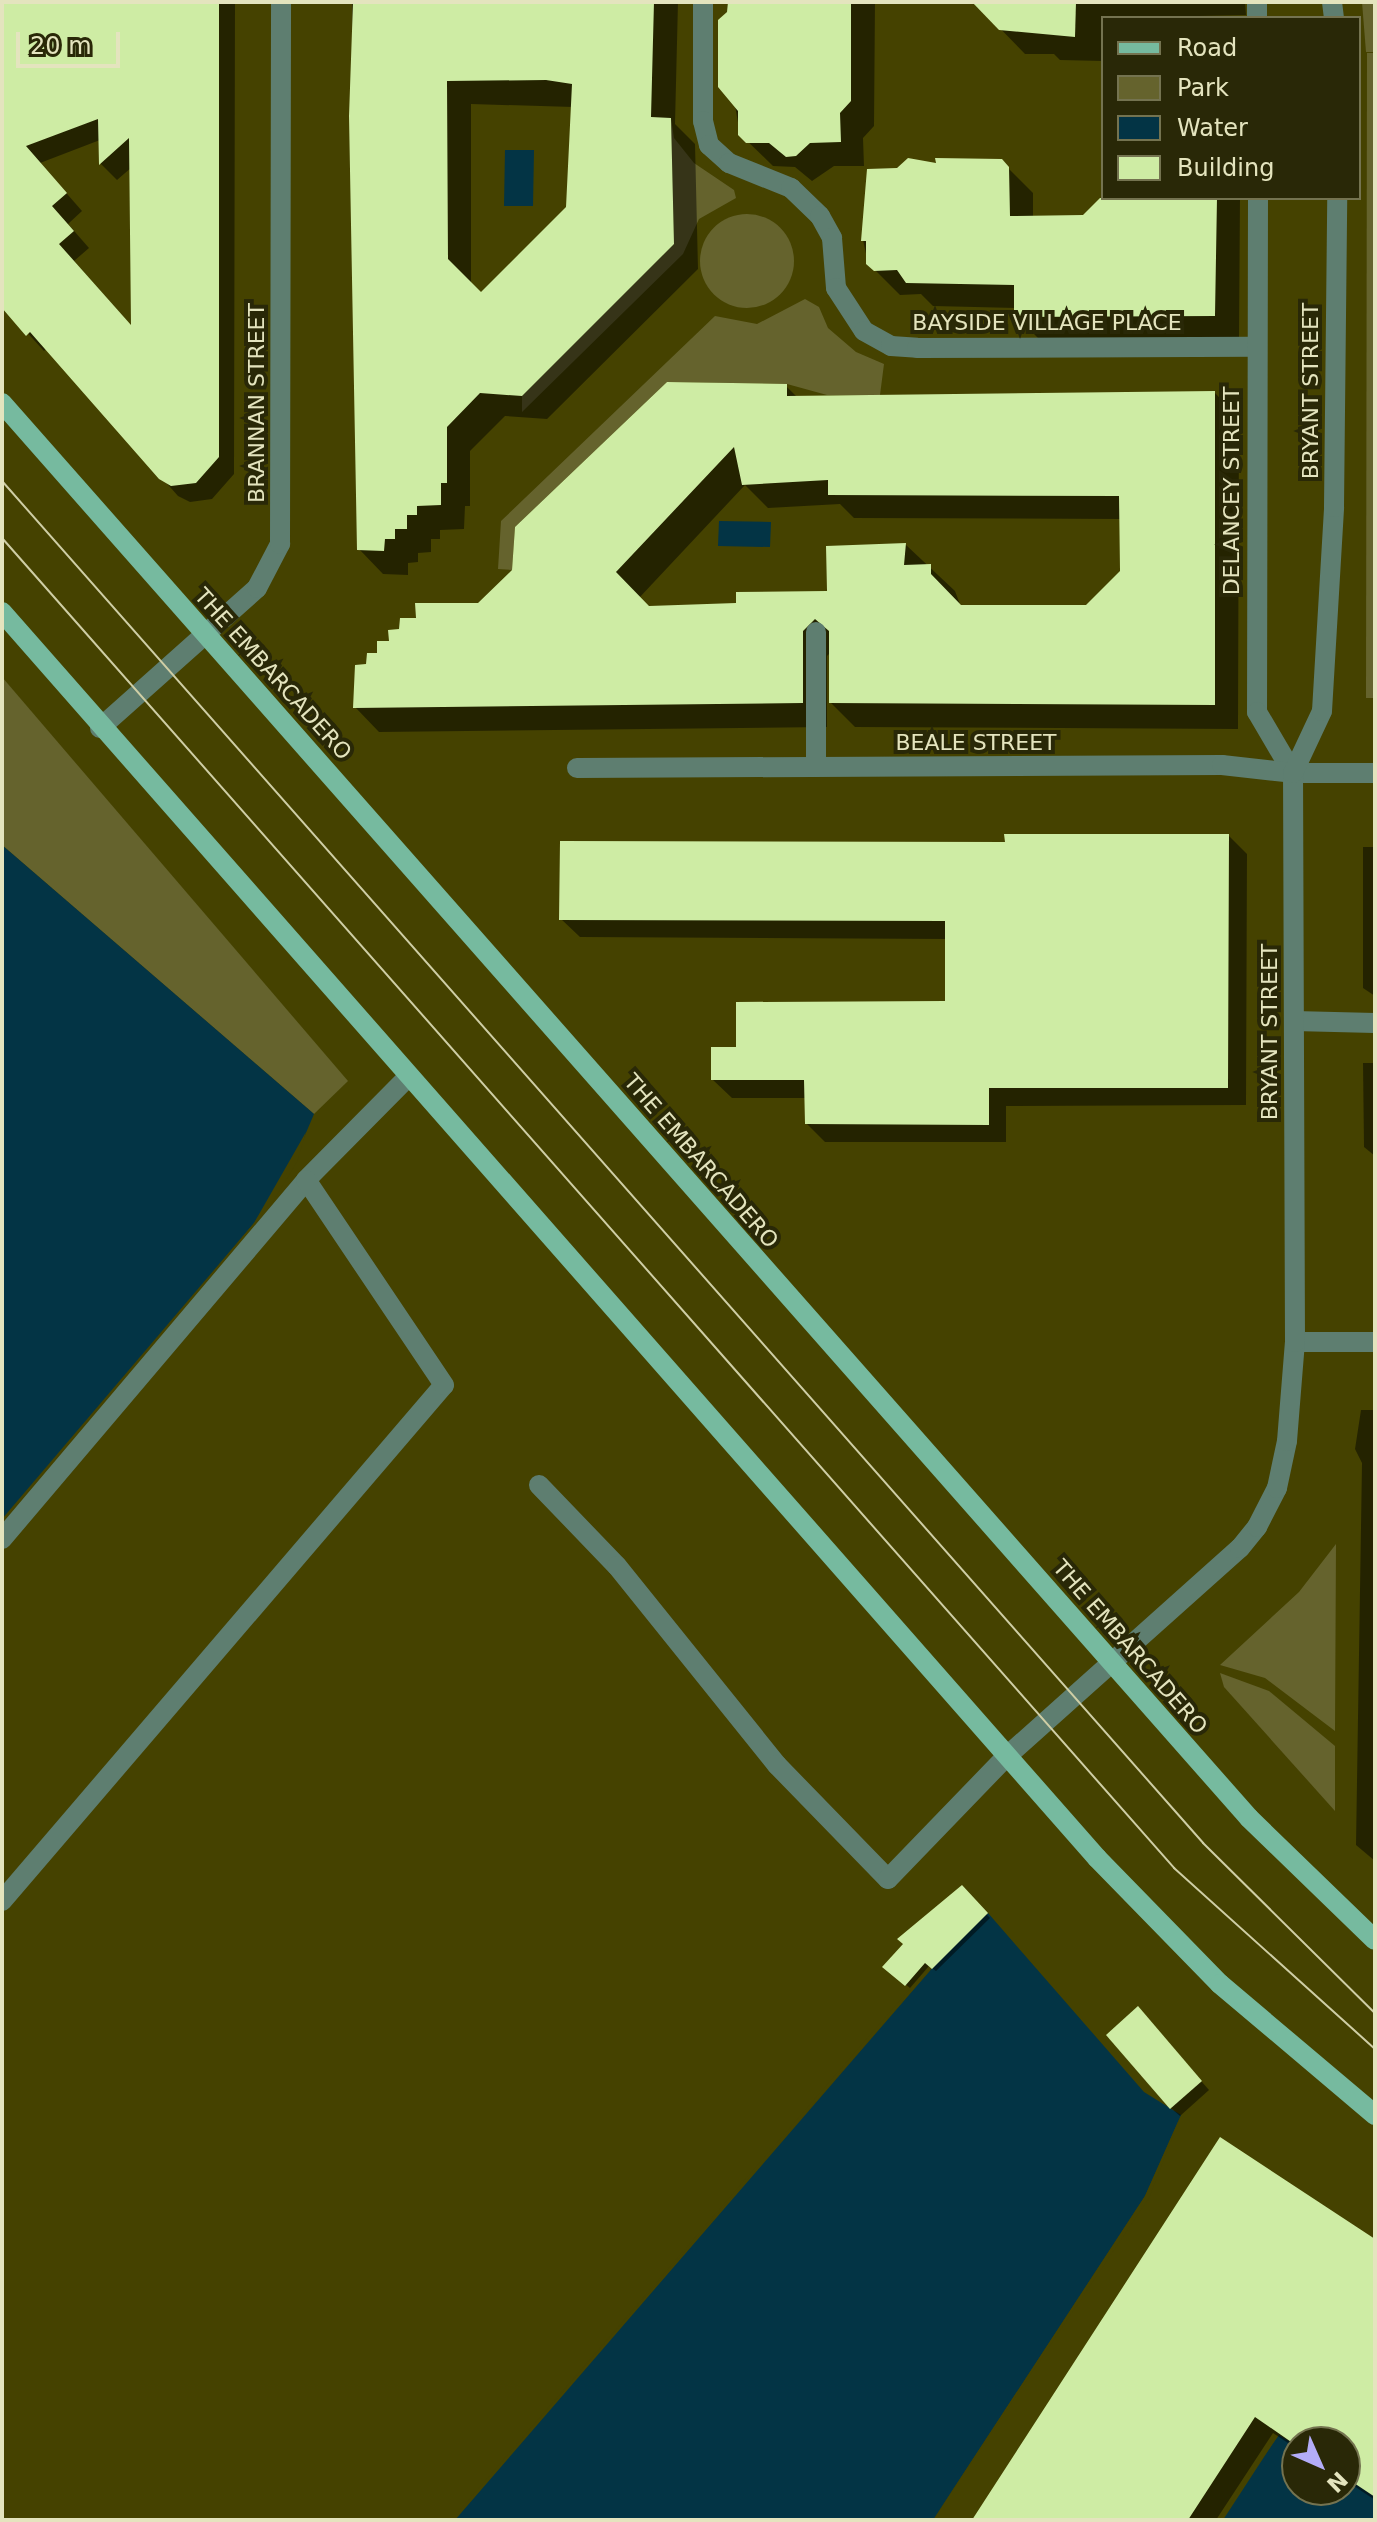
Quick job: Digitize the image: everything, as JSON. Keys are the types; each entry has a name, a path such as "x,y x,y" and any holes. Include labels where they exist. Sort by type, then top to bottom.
{"main road":[{"name":"THE EMBARCADERO","path":"2,403 1249,1818 1375,1940"},
{"path":"2,612 100,728 1006,1757 1220,1984 1375,2115"}],"street":[{"name":"BRANNAN STREET","path":"100,728 263,582 280,544 281,2"},
{"name":"BAYSIDE VILLAGE PLACE","path":"703,2 703,121 709,145 729,163 791,188 820,216 832,238 836,288 864,331 891,346 926,349 1255,347"},
{"name":"DELANCEY STREET","path":"1258,200 1255,347 1257,712 1293,773"},
{"name":"BRYANT STREET","path":"539,1485 617,1566 777,1765 888,1879 1006,1757 1240,1548 1257,1527 1277,1488 1287,1441 1295,1342 1293,773 1322,711 1334,507 1337,200"},
{"path":"816,632 816,767"},
{"name":"BEALE STREET","path":"577,768 1222,765 1293,773 1375,773"},
{"path":"1294,1021 1375,1023"},
{"path":"2,1539 306,1180 409,1076"},
{"path":"2,1901 444,1385 306,1180"},
{"path":"1295,1342 1375,1342"}],"green space":[{"path":"1362,2 1375,2 1375,52 1366,52"},
{"path":"1367,53 1375,53 1375,698 1366,698"},
{"path":"671,118 674,138 694,163 734,190 736,198 699,219 683,254 522,412 522,396 674,244"},
{"path":"738,214 756,214 781,227 791,243 794,261 791,279 781,295 756,308 738,308 713,295 700,270 700,252 713,227"},
{"path":"805,299 819,307 828,328 856,352 884,364 880,395 827,395 787,384 667,382 515,527 512,570 498,569 501,521 715,316 757,324"},
{"path":"2,677 348,1081 314,1114 2,845"},
{"path":"1336,1544 1335,1731 1265,1678 1220,1665 1299,1592"},
{"path":"1220,1673 1269,1691 1335,1746 1335,1811 1224,1687"}],"water":[{"path":"505,150 534,150 533,206 504,206"},
{"path":"719,521 771,522 770,547 718,546"},
{"path":"2,845 314,1114 294,1161 254,1223 2,1519"},
{"path":"988,1913 1144,2092 1181,2115 1145,2196 933,2520 455,2520 960,1936"},
{"path":"1279,2434 1281,2506 1361,2506 1361,2488 1375,2497 1375,2520 1223,2520"}],"pier":[{"path":"306,1132 297,1162 258,1226 2,1523 254,1223"},
{"path":"985,1910 988,1913 960,1936 451,2520 958,1933"},
{"path":"1181,2115 1149,2198 933,2520 1145,2196"},
{"path":"1277,2432 1281,2436 1219,2520"}],"building":[{"path":"2,2 219,2 219,457 196,483 171,486 159,479 30,332 26,336 2,308","holes":["98,119 99,165 129,138 131,325 59,244 74,231 52,206 67,193 26,146"]},
{"path":"353,2 654,2 651,117 671,118 674,244 522,396 480,393 447,427 447,483 441,483 441,505 417,506 417,515 407,515 407,529 395,529 395,539 385,539 384,551 357,550 349,116","holes":["546,80 572,84 566,207 481,292 448,259 447,81"]},
{"path":"728,2 851,2 851,101 840,113 841,142 810,143 796,156 786,157 769,143 746,143 738,135 738,111 718,87 718,20 727,12"},
{"path":"972,2 1076,2 1075,37 999,30"},
{"path":"908,158 936,163 935,158 1002,159 1009,167 1010,216 1083,215 1100,198 1217,200 1215,316 1014,317 1014,285 906,283 897,270 874,271 866,264 866,241 861,241 867,169 897,168"},
{"path":"667,382 787,384 787,396 1215,391 1215,705 829,703 829,631 815,619 803,631 803,703 353,708 355,665 366,664 367,653 377,653 377,641 389,641 388,630 399,629 400,618 416,618 415,603 478,603 512,570 515,527","holes":["734,447 742,485 828,480 828,495 1119,496 1120,571 1086,605 961,605 931,574 931,564 904,565 906,543 826,546 827,591 736,592 736,603 649,606 616,572"]},
{"path":"1004,834 1229,834 1228,1088 989,1088 989,1125 805,1124 804,1080 711,1080 711,1047 736,1047 736,1002 945,1001 945,921 559,920 560,841 1005,842"},
{"path":"962,1885 988,1913 932,1969 925,1963 905,1986 882,1967 903,1944 897,1939"},
{"path":"1138,2006 1202,2081 1170,2109 1106,2035"},
{"path":"1220,2137 1375,2239 1375,2497 1361,2488 1361,2426 1281,2426 1281,2435 1255,2417 1188,2520 972,2520"}],"tram line":[{"path":"2,481 1203,1843 1375,2013"},
{"path":"2,538 1174,1868 1375,2049"}]}
